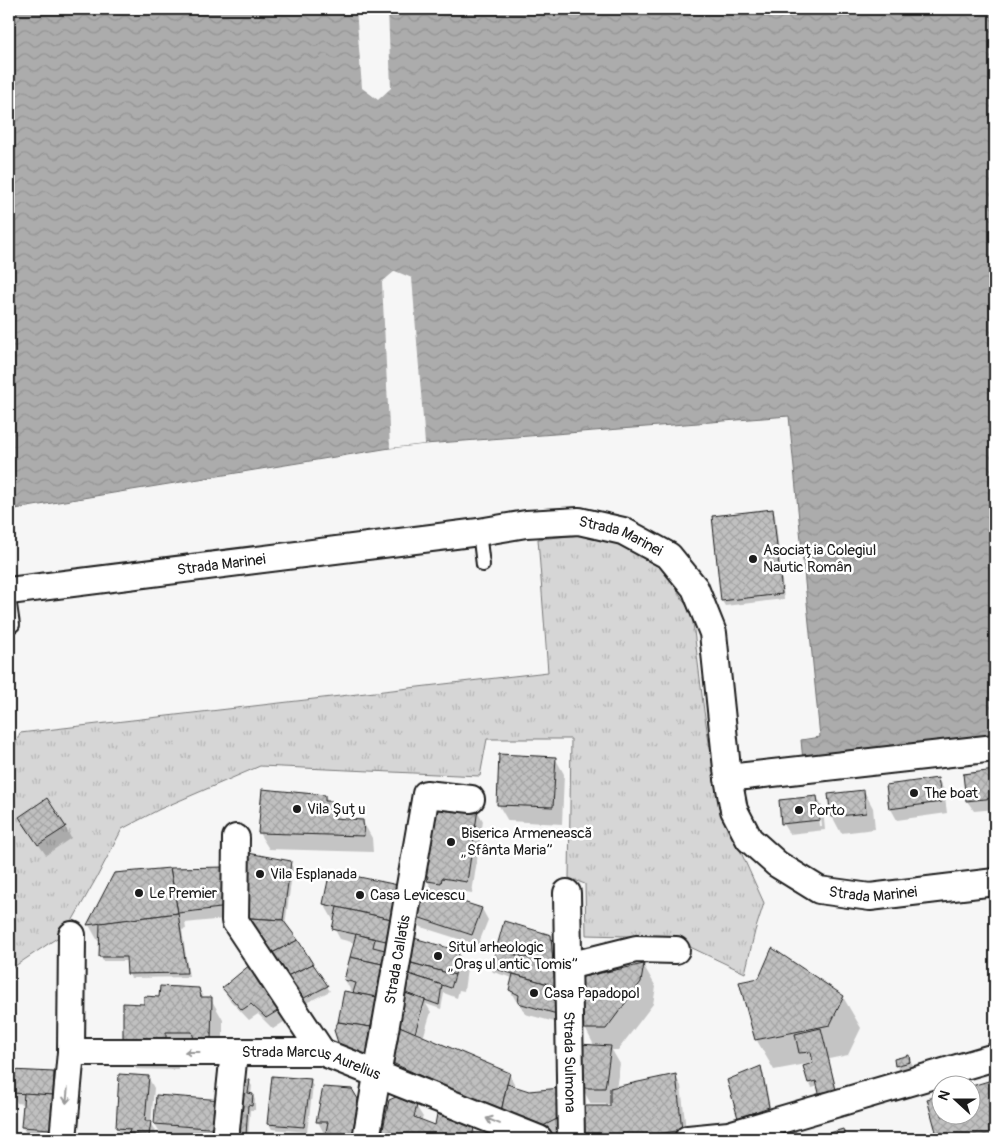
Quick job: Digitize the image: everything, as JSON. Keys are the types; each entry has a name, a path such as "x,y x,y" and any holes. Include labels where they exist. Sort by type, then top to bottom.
{"street":[{"name":"Strada Marinei","path":"9,591 479,532 526,524 579,521 623,531 669,556 695,588 713,633 728,778 734,810 749,839 777,864 819,890 870,897 995,882"},
{"path":"728,778 995,748"},
{"name":"Strada Callatis","path":"366,1139 426,794 471,799"},
{"path":"236,838 235,921 322,1052"},
{"name":"Strada Sulmona","path":"567,893 571,1139"},
{"path":"62,1139 71,1052 72,935"},
{"path":"568,966 636,948 676,950"},
{"name":"Strada Marcus Aurelius","path":"71,1052 322,1052 539,1139"},
{"path":"226,1139 234,1052"},
{"path":"688,1139 729,1137 995,1058"}],"lane":[{"path":"479,532 483,565"},
{"path":"9,598 13,625"}],"green space":[{"path":"582,535 621,540 661,563 692,615 704,711 719,804 764,903 745,973 669,937 586,935 585,884 569,878 571,739 487,739 480,776 260,766 160,809 122,829 66,932 9,970 9,760 20,733 548,672 538,539"}],"water":[{"path":"9,9 995,9 995,736 803,761 801,740 820,737 789,416 390,448 9,510"}],"pier":[{"path":"356,9 388,9 391,88 378,100 362,88"},
{"path":"395,271 412,278 425,444 390,448 382,282"}],"building":[{"path":"773,509 782,594 721,601 712,516"},
{"path":"499,754 556,757 553,807 497,805"},
{"path":"995,770 995,798 966,801 963,774"},
{"name":"The boat","path":"938,778 942,802 889,809 886,785"},
{"name":"Vila Șuțu","path":"262,789 325,795 325,801 332,801 334,818 363,820 364,836 258,833"},
{"path":"864,790 866,813 831,817 828,794"},
{"name":"Porto","path":"817,796 820,820 781,824 779,800"},
{"path":"47,798 66,827 38,845 19,817"},
{"name":"Biserica Armenească „Sfânta Maria”","path":"435,803 478,809 467,882 442,878 441,883 427,881 428,876 423,875"},
{"path":"248,853 291,861 283,920 249,918"},
{"path":"226,867 229,907 178,913 170,868"},
{"name":"Le Premier","path":"170,868 178,913 87,925 114,873"},
{"name":"Casa Levicescu","path":"330,871 398,885 391,919 323,904"},
{"path":"422,889 482,908 472,935 414,916"},
{"path":"337,907 391,919 386,941 332,929"},
{"path":"178,913 187,973 127,974 126,957 99,957 100,923"},
{"path":"249,918 283,920 298,940 272,953"},
{"path":"504,921 551,935 553,964 496,950"},
{"path":"356,934 375,939 373,947 385,950 382,964 350,957"},
{"path":"414,938 459,951 455,975 408,962"},
{"path":"298,940 313,964 287,976 272,953"},
{"path":"772,948 844,996 830,1025 755,1040 739,982 759,978"},
{"path":"496,950 553,964 555,986 489,967"},
{"path":"350,957 382,964 377,997 353,993 356,983 344,980"},
{"path":"411,963 455,975 451,988 409,974"},
{"path":"251,964 284,1007 266,1018 251,1004 242,1010 222,988"},
{"path":"313,964 328,986 302,999 287,976"},
{"path":"644,964 641,982 606,1029 583,1029 582,977"},
{"path":"409,974 442,985 439,1005 405,993"},
{"name":"Casa Papadopol","path":"513,974 555,986 557,1014 518,1003 519,995 509,990"},
{"path":"160,986 199,988 201,997 212,997 211,1040 194,1039 192,1032 166,1032 166,1049 123,1048 123,1003 144,1004 144,996 159,997"},
{"path":"344,991 377,997 371,1027 338,1022"},
{"path":"405,993 425,1000 415,1033 397,1025"},
{"path":"338,1022 371,1027 366,1058 341,1052 334,1030"},
{"path":"397,1025 510,1073 501,1112 388,1061"},
{"path":"821,1028 836,1090 819,1093 816,1081 808,1083 803,1066 813,1063 811,1052 799,1053 795,1034"},
{"path":"579,1044 611,1046 605,1088 580,1088"},
{"path":"909,1055 910,1062 895,1066 894,1059"},
{"path":"761,1066 769,1107 738,1118 727,1080"},
{"path":"11,1070 54,1072 53,1095 10,1093"},
{"path":"119,1074 149,1076 145,1121 151,1121 149,1136 129,1134 130,1129 116,1128"},
{"path":"676,1074 682,1130 629,1139 583,1139 579,1106 610,1106 610,1088"},
{"path":"272,1076 311,1079 304,1127 267,1124"},
{"path":"239,1079 250,1080 248,1093 253,1094 252,1106 248,1105 246,1135 234,1134"},
{"path":"995,1079 995,1139 938,1139 934,1126 982,1126 982,1083"},
{"path":"507,1084 529,1091 561,1088 557,1119 543,1126 501,1112"},
{"path":"323,1087 352,1089 358,1099 352,1139 325,1137 328,1122 316,1122"},
{"path":"24,1093 53,1095 51,1129 21,1127"},
{"path":"156,1095 223,1100 221,1129 154,1124"},
{"path":"396,1097 417,1105 414,1117 435,1125 437,1114 474,1127 472,1139 381,1139 389,1100"},
{"path":"932,1098 932,1117 927,1099"},
{"path":"843,1129 846,1139 813,1138"},
{"path":"783,1130 785,1136 796,1132 798,1139 759,1139"},
{"path":"79,1135 129,1139 78,1139"},
{"path":"150,1136 175,1136 175,1139 149,1139"},
{"path":"175,1136 220,1137 220,1139 175,1139"}],"place":[{"name":"Asociația Colegiul Nautic Român","path":"753,559"},
{"name":"The boat","path":"914,793"},
{"name":"Vila Șuțu","path":"297,809"},
{"name":"Porto","path":"799,810"},
{"name":"Biserica Armenească „Sfânta Maria”","path":"451,842"},
{"name":"Vila Esplanada","path":"260,874"},
{"name":"Le Premier","path":"139,893"},
{"name":"Casa Levicescu","path":"360,895"},
{"name":"Situl arheologic „Orașul antic Tomis”","path":"438,956"},
{"name":"Casa Papadopol","path":"534,993"}]}
